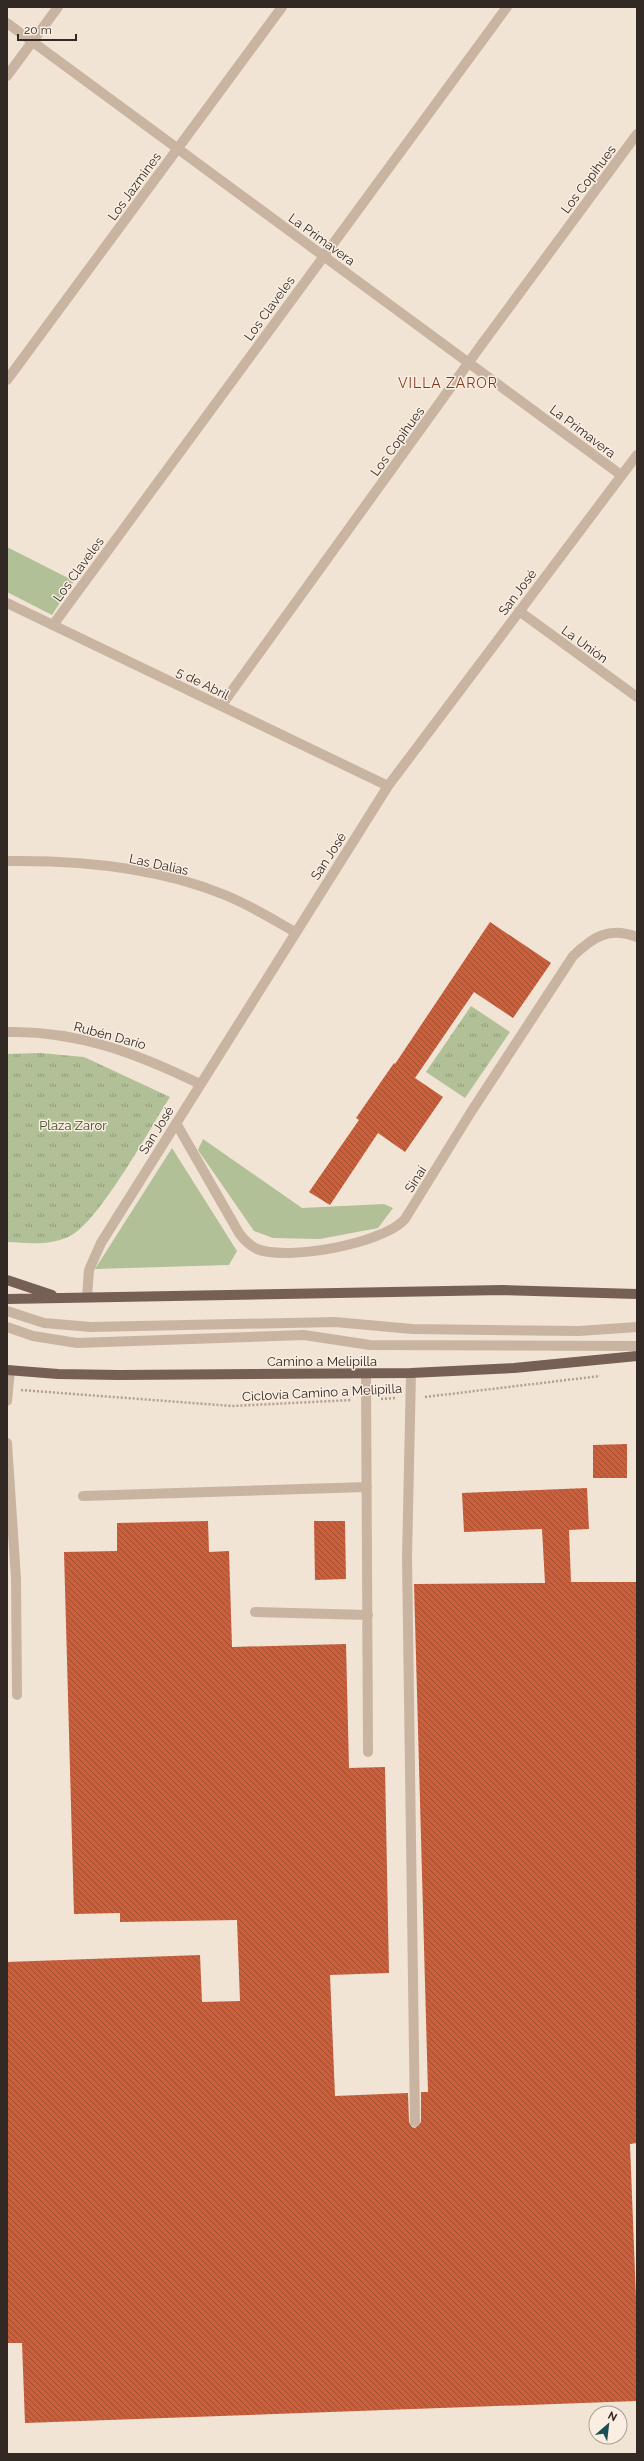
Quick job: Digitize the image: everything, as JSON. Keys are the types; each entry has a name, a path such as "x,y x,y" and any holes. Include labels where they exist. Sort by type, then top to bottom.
{"main road":[{"path":"7,1280 62,1298"},
{"path":"7,1299 503,1290 637,1294"},
{"name":"Camino a Melipilla","path":"8,1368 29,1373 119,1375 366,1374 514,1368 637,1356"}],"street":[{"path":"7,76 58,7"},
{"name":"Los Jazmines","path":"7,380 282,7"},
{"name":"Los Claveles","path":"53,625 507,7"},
{"name":"La Primavera","path":"7,23 621,475"},
{"name":"Los Copihues","path":"221,706 637,134"},
{"name":"San José","path":"87,1297 89,1270 98,1249 295,932 388,786 518,611 637,455"},
{"name":"5 de Abril","path":"7,603 388,786"},
{"name":"La Unión","path":"518,611 637,697"},
{"name":"Las Dalias","path":"7,861 54,861 100,866 172,878 225,895 295,932"},
{"name":"Sinaí","path":"176,1123 239,1233 250,1245 266,1251 298,1251 350,1245 376,1238 397,1226 405,1219 471,1112 573,956 588,941 607,933 625,932 637,937"},
{"name":"Rubén Darío","path":"7,1032 63,1036 94,1041 146,1058 200,1084"},
{"path":"7,1311 44,1323 91,1327 328,1322 397,1329 579,1331 637,1327"},
{"path":"7,1327 33,1336 77,1342 304,1335 370,1345 637,1346"},
{"path":"7,1401 8,1368"},
{"path":"411,1373 407,1557 415,2122"},
{"path":"366,1374 368,1752"},
{"path":"7,1443 16,1579 17,1695"},
{"path":"83,1496 367,1487"},
{"path":"255,1612 368,1615"}],"path":[{"name":"Ciclovía Camino a Melipilla","path":"8,1389 232,1406 410,1397 602,1376"}],"green space":[{"path":"7,547 74,581 52,615 7,592"},
{"path":"471,1006 510,1032 465,1098 426,1072"},
{"name":"Plaza Zaror","path":"40,1053 84,1057 170,1097 109,1194 82,1227 70,1236 47,1243 7,1242 7,1054"},
{"path":"203,1139 302,1208 384,1204 393,1208 378,1228 320,1239 273,1238 254,1231 198,1150"},
{"path":"172,1148 237,1251 229,1265 95,1269"}],"building":[{"path":"490,922 551,963 513,1018 474,992 415,1078 443,1097 405,1152 378,1133 330,1205 309,1192 359,1120 356,1118 394,1063 395,1064"},
{"path":"627,1444 627,1478 593,1478 593,1445"},
{"path":"587,1488 589,1529 569,1530 571,1582 637,1582 637,2143 630,2144 637,2324 637,2401 25,2423 22,2343 7,2343 7,1962 200,1955 202,2002 240,2001 237,1920 120,1922 120,1913 74,1914 64,1552 117,1551 117,1523 208,1521 209,1552 229,1551 232,1647 346,1644 349,1768 385,1767 389,1973 330,1975 335,2096 408,2093 409,2122 412,2127 415,2128 421,2122 421,2092 428,2092 414,1584 545,1583 542,1529 464,1532 462,1493"},
{"path":"314,1521 345,1521 346,1579 315,1580"}],"district":[{"name":"VILLA ZAROR","path":"448,383"}]}
